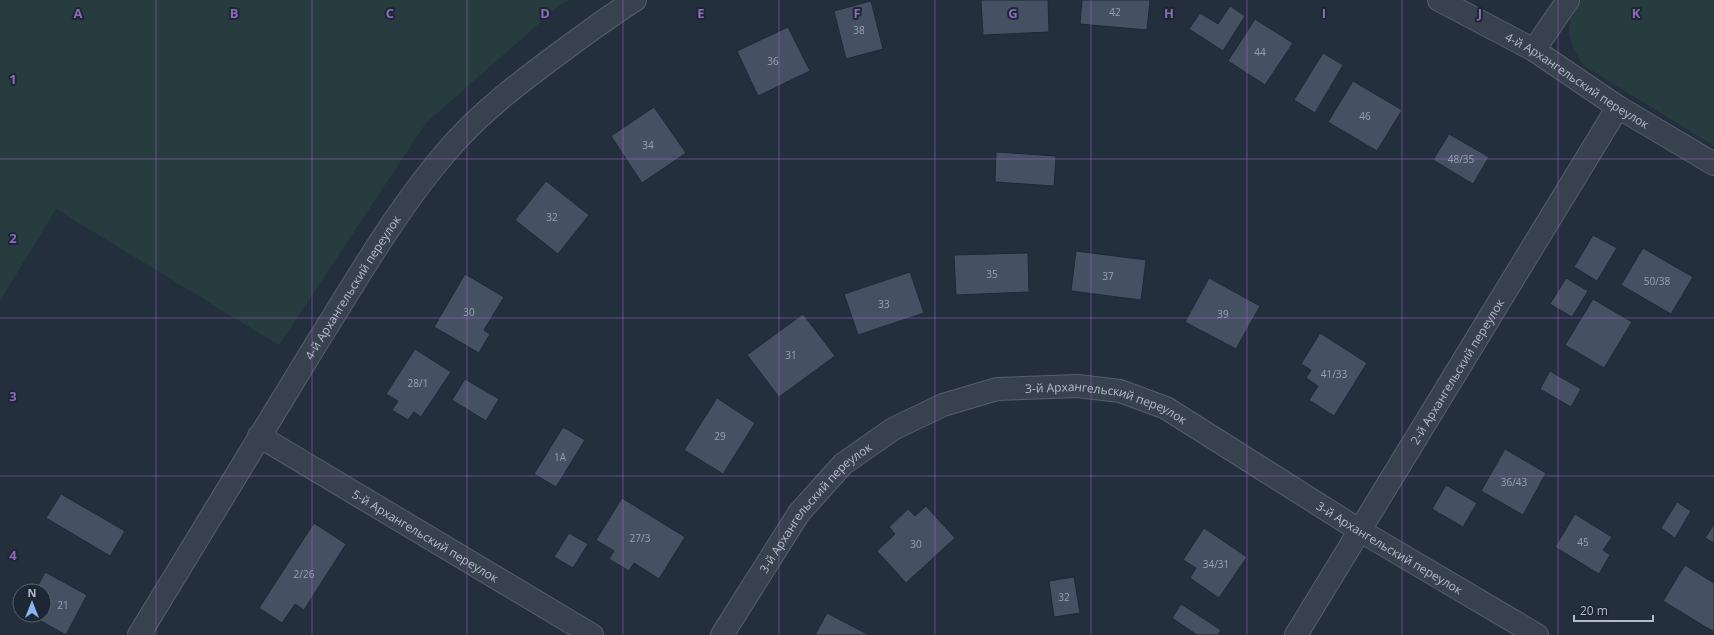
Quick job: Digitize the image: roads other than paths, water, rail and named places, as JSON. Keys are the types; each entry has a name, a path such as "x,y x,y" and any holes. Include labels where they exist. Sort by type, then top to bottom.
{"street":[{"name":"4-й Архангельский переулок","path":"139,635 259,436 388,229 416,188 448,149 486,111 531,74 618,10 635,0"},
{"name":"4-й Архангельский переулок","path":"1439,0 1534,50 1618,107 1714,164"},
{"path":"1534,50 1568,0"},
{"name":"2-й Архангельский переулок","path":"1296,635 1618,107"},
{"name":"3-й Архангельский переулок","path":"722,635 799,513 843,464 893,429 943,405 997,389 1078,386 1120,390 1166,408 1359,530 1537,635"},
{"name":"5-й Архангельский переулок","path":"259,436 592,635"}]}
